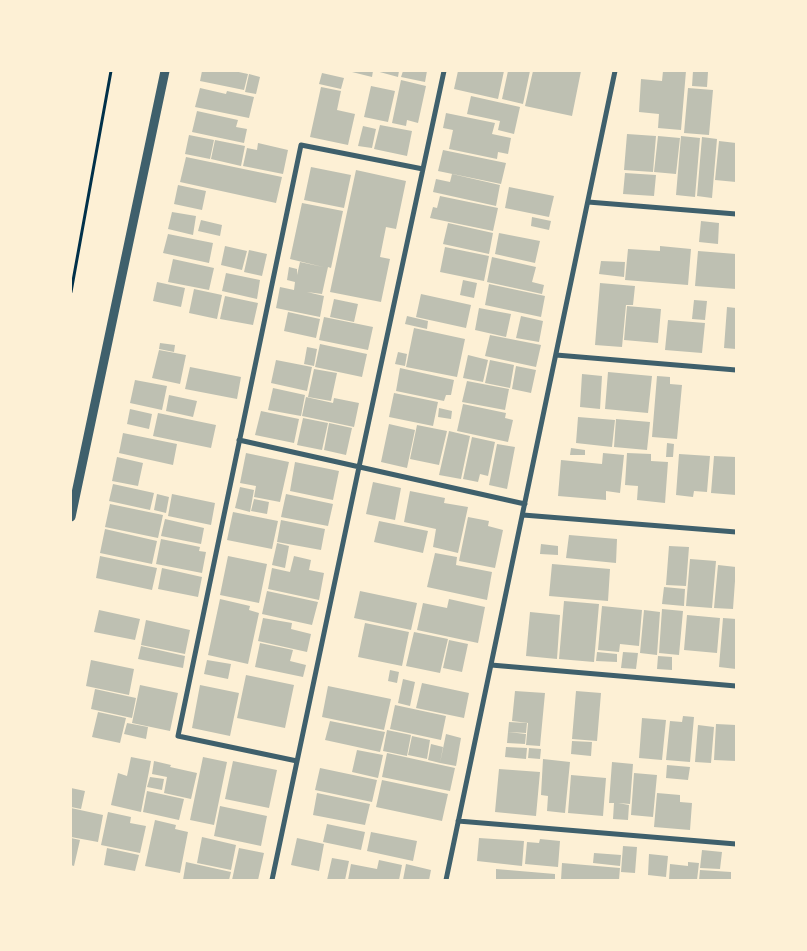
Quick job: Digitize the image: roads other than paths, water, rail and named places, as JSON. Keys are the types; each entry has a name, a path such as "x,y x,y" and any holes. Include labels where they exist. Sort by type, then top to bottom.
{"street":[{"path":"71,516 165,71"},
{"path":"272,880 444,71"},
{"path":"446,880 615,71"},
{"path":"297,761 178,736 300,145 423,169"},
{"path":"588,202 736,214"},
{"path":"556,355 736,370"},
{"path":"240,440 525,504"},
{"path":"523,515 736,532"},
{"path":"491,665 736,686"},
{"path":"458,821 736,844"}]}
